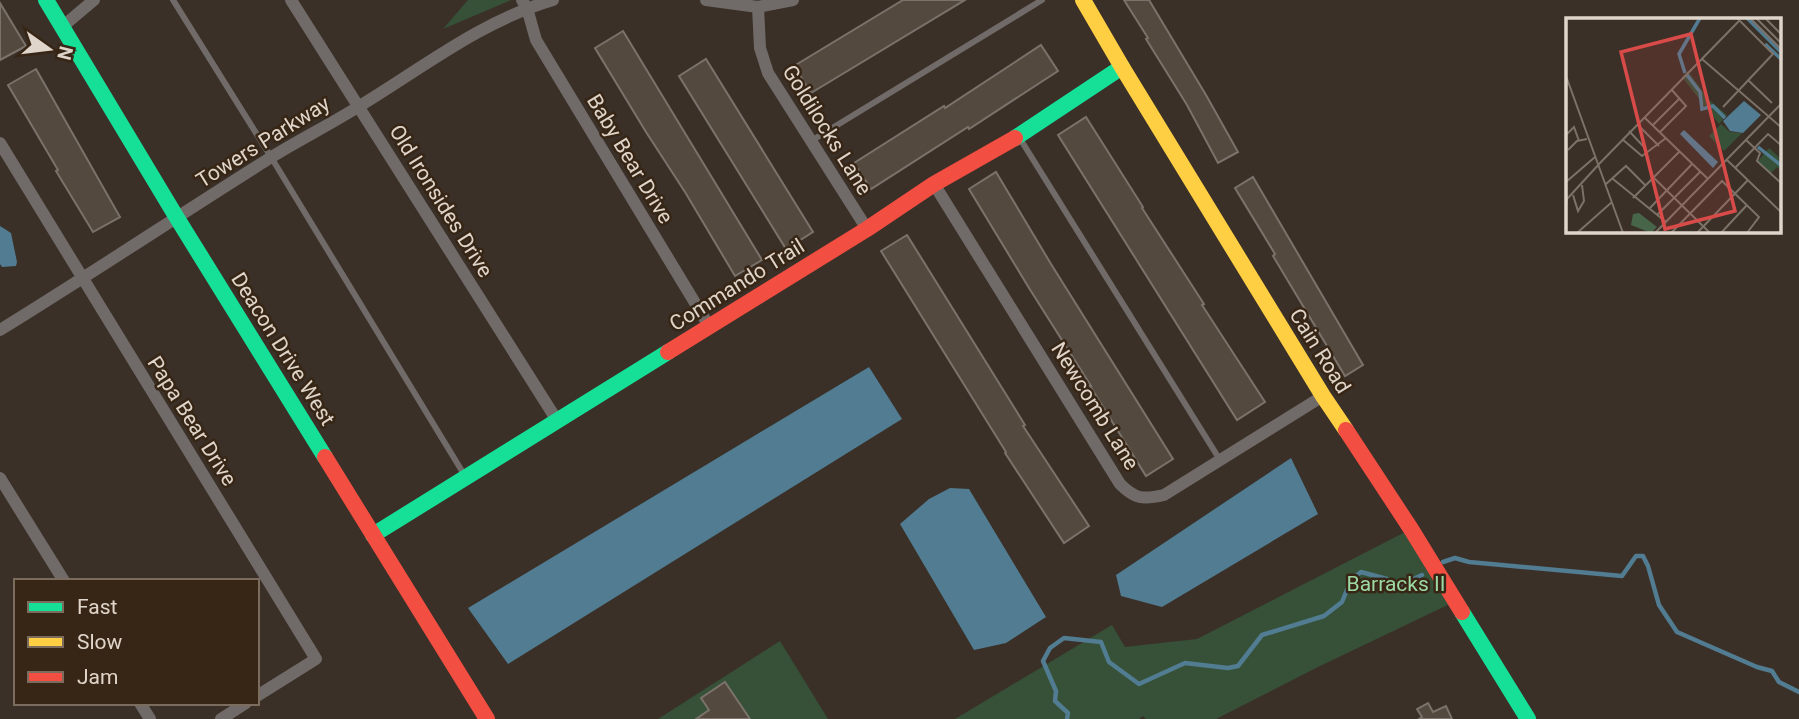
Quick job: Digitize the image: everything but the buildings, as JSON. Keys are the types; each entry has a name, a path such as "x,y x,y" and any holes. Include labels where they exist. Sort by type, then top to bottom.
{"street":[{"name":"Deacon Drive West","path":"46,0 177,218 487,719"},
{"path":"62,27 94,0"},
{"name":"Old Ironsides Drive","path":"291,0 558,422"},
{"name":"Towers Parkway","path":"0,330 271,157 525,4 553,0"},
{"path":"706,0 758,3 793,0"},
{"name":"Cain Road","path":"1083,0 1323,396 1411,528 1528,719"},
{"name":"Goldilocks Lane","path":"758,3 760,48 768,73 867,229"},
{"name":"Baby Bear Drive","path":"525,4 536,40 709,326"},
{"name":"Commando Trail","path":"373,535 867,229 933,184 1018,136 1122,67"},
{"name":"Papa Bear Drive","path":"0,143 316,659 259,695"},
{"name":"Newcomb Lane","path":"933,184 1120,484 1139,498 1164,495 1323,396"},
{"path":"0,478 63,579"},
{"path":"221,719 243,705"}],"lane":[{"path":"173,0 466,478"},
{"path":"811,141 1042,0"},
{"path":"1018,136 1220,460"}],"green space":[{"path":"468,0 511,0 443,29"},
{"name":"Barracks II","path":"1411,529 1456,601 1216,719 1146,719 1143,716 1139,719 955,719 1112,625 1125,647 1197,639"},
{"path":"780,641 828,719 658,719"}],"water":[{"path":"0,226 11,233 16,266 2,267 0,264"},
{"path":"869,367 902,419 508,664 468,608"},
{"path":"1291,458 1318,514 1162,607 1121,596 1116,575"},
{"path":"950,488 969,489 1046,617 1006,643 974,650 900,524 929,499"}],"waterway":[{"path":"1443,562 1455,558 1469,562 1622,576 1636,556 1643,556 1659,605 1677,632 1772,671 1779,682 1799,692"},
{"path":"1067,719 1068,713 1055,701 1056,691 1043,661 1050,648 1064,638 1101,642 1109,662 1139,684 1185,663 1228,668 1238,666 1262,635 1324,616 1342,602 1351,580 1361,572 1387,579 1396,587 1422,575"}],"traffic: fast":[{"path":"46,0 325,457"},
{"path":"1015,138 1122,67"},
{"path":"373,535 668,352"},
{"path":"1462,612 1528,719"}],"traffic: slow":[{"path":"1083,0 1346,430"}],"traffic: jam":[{"path":"668,352 867,229 934,184 1015,138"},
{"path":"1346,430 1462,612"},
{"path":"325,457 487,719"}]}
